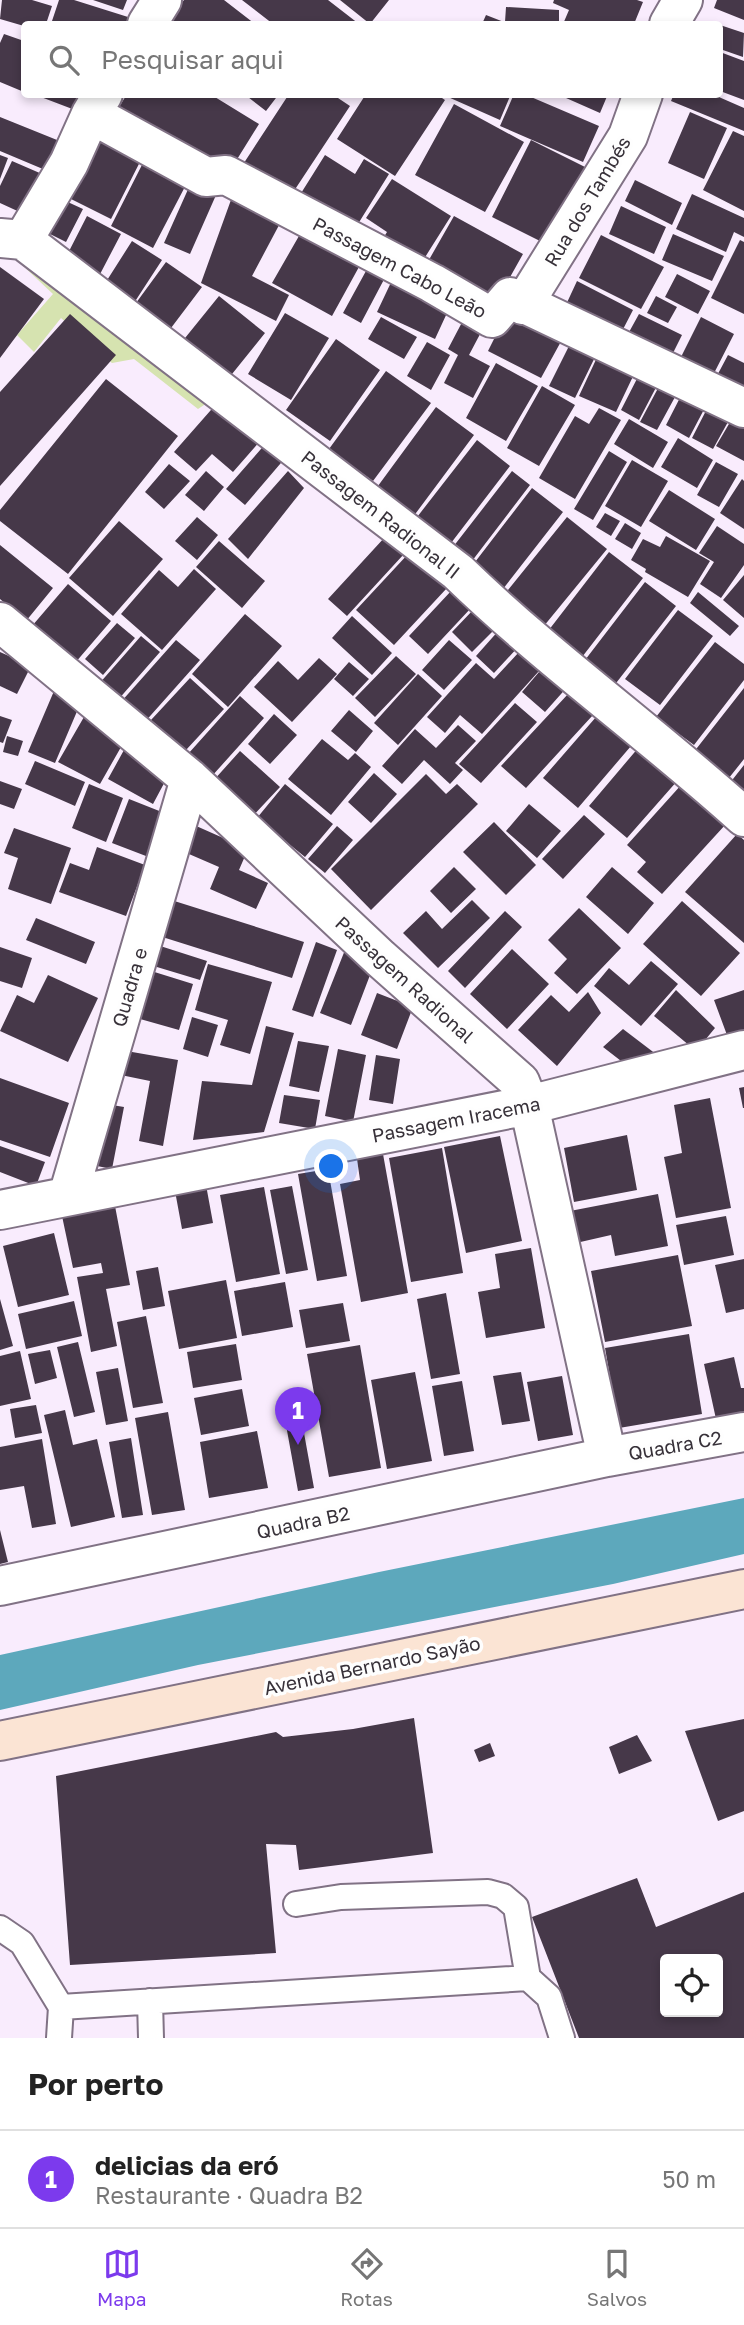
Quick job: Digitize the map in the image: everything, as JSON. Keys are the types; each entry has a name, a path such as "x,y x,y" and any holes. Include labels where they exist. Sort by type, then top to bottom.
{"street":[{"path":"149,21 162,0"},
{"path":"671,21 683,0"},
{"name":"Rua dos Tambés","path":"523,305 628,136 642,98"},
{"path":"12,239 69,163 97,104"},
{"name":"Passagem Cabo Leão","path":"97,104 206,177 226,174 432,283 492,318 510,298 523,305"},
{"name":"Passagem Radional II","path":"12,239 458,572 509,622 692,770 744,817"},
{"path":"523,305 744,408"},
{"name":"Passagem Radional","path":"0,622 190,779 380,958 520,1082 529,1105 607,1457"},
{"name":"Quadra e","path":"68,1196 190,779"},
{"name":"Passagem Iracema","path":"0,1210 529,1105 744,1050"},
{"name":"Quadra C2","path":"607,1457 744,1432"},
{"name":"Quadra B2","path":"0,1586 607,1457"},
{"name":"Avenida Bernardo Sayão","path":"0,1741 744,1589"}],"lane":[{"path":"296,1904 341,1897 488,1892 503,1896 516,1907 528,1978 549,1997 562,2038"},
{"path":"0,1928 22,1943 61,2007 59,2038"},
{"path":"61,2007 528,1978"},
{"path":"150,2001 151,2038"}],"green space":[{"path":"19,262 54,280 222,393 198,409 134,359 112,363 61,318 34,352 17,335 53,294"}],"water":[{"path":"744,1498 744,1554 613,1584 198,1665 0,1710 0,1655 379,1572"}],"building":[{"path":"2,0 32,0 52,6 47,21 21,21 21,25 0,19"},
{"path":"59,0 74,0 128,17 127,21 52,21"},
{"path":"93,0 127,0 123,10"},
{"path":"184,0 224,0 251,21 167,21"},
{"path":"242,0 328,0 355,21 269,21"},
{"path":"340,0 389,0 372,21 366,21"},
{"path":"554,0 643,2 635,21 564,21 569,10 553,3"},
{"path":"717,0 744,0 744,20 714,8"},
{"path":"506,7 559,10 559,21 505,21"},
{"path":"486,15 501,21 483,21"},
{"path":"723,26 744,33 743,57 723,50"},
{"path":"4,34 21,40 21,91 0,82 0,43"},
{"path":"723,53 744,61 744,100 723,92"},
{"path":"44,98 79,98 75,110"},
{"path":"125,98 217,98 259,124 231,169 208,155 200,169 113,117"},
{"path":"249,98 276,98 266,111"},
{"path":"286,98 338,98 350,106 288,200 240,169"},
{"path":"363,98 445,100 395,176 337,139"},
{"path":"450,98 509,98 500,120"},
{"path":"512,98 533,98 599,126 583,162 500,126"},
{"path":"566,98 606,98 600,113"},
{"path":"672,98 721,98 744,108 744,131 671,101"},
{"path":"454,104 524,142 485,212 415,175"},
{"path":"690,112 727,128 704,179 668,163"},
{"path":"0,117 62,142 50,172 0,151"},
{"path":"99,129 145,152 111,219 65,196"},
{"path":"733,131 744,136 744,211 703,190"},
{"path":"531,140 585,167 546,244 492,217"},
{"path":"0,155 8,158 0,179"},
{"path":"325,155 355,174 364,159 389,174 353,232 298,198"},
{"path":"146,157 189,179 153,248 111,226"},
{"path":"12,161 42,174 24,214 0,203 0,186"},
{"path":"194,176 220,186 190,254 164,243"},
{"path":"392,179 451,216 417,270 379,245 387,232 366,218"},
{"path":"635,180 682,203 672,225 625,201"},
{"path":"236,186 286,212 252,276 289,295 276,321 201,283"},
{"path":"692,194 744,218 744,237 734,232 726,252 676,229"},
{"path":"59,198 83,209 66,242 42,230"},
{"path":"621,206 666,227 654,254 609,234"},
{"path":"87,216 121,234 98,278 64,261"},
{"path":"454,216 523,254 491,311 422,272"},
{"path":"307,222 365,256 332,316 272,283"},
{"path":"673,234 724,256 712,281 662,260"},
{"path":"601,235 664,267 641,309 579,278"},
{"path":"740,240 744,242 744,314 711,298"},
{"path":"132,241 162,260 134,303 104,285"},
{"path":"372,260 389,270 361,323 343,313"},
{"path":"166,262 202,287 171,328 136,303"},
{"path":"0,267 44,299 0,358"},
{"path":"395,274 453,300 435,339 377,312"},
{"path":"677,274 710,291 698,314 665,297"},
{"path":"577,281 633,310 619,337 564,309"},
{"path":"219,296 265,333 228,379 181,343"},
{"path":"656,296 677,307 668,323 647,313"},
{"path":"510,307 564,336 541,378 488,351"},
{"path":"469,309 488,319 469,355 490,366 473,398 444,383 458,355 448,349"},
{"path":"285,313 329,338 291,400 248,374"},
{"path":"70,314 116,355 0,486 0,392"},
{"path":"639,314 682,335 667,365 623,343"},
{"path":"381,317 417,337 404,359 368,339"},
{"path":"701,317 734,334 708,385 675,369"},
{"path":"573,338 598,351 575,398 549,386"},
{"path":"336,339 380,370 330,441 286,410"},
{"path":"427,342 450,355 431,390 407,376"},
{"path":"600,351 637,368 616,412 579,396"},
{"path":"728,355 744,363 744,402 712,385"},
{"path":"496,363 538,386 506,441 466,418"},
{"path":"643,367 662,376 639,420 621,410"},
{"path":"386,371 431,403 373,481 329,449"},
{"path":"664,377 681,386 657,430 640,422"},
{"path":"106,379 178,436 68,574 0,521 0,510"},
{"path":"542,386 575,405 539,466 507,448"},
{"path":"686,386 710,398 689,438 666,425"},
{"path":"225,394 268,432 233,472 212,454 196,471 174,452"},
{"path":"712,399 734,411 713,449 692,438"},
{"path":"436,407 474,435 413,517 375,490"},
{"path":"599,408 621,420 575,499 539,478 575,416 589,424"},
{"path":"736,412 744,417 744,461 716,446"},
{"path":"629,419 668,442 653,468 614,444"},
{"path":"274,434 292,450 245,505 226,489"},
{"path":"678,438 713,460 697,488 661,467"},
{"path":"477,440 510,466 448,547 414,521"},
{"path":"609,451 627,462 593,520 574,509"},
{"path":"632,460 668,481 641,527 605,506"},
{"path":"716,462 738,474 719,507 697,495"},
{"path":"169,464 190,481 164,509 145,492"},
{"path":"206,471 224,487 204,511 185,495"},
{"path":"288,471 304,488 248,559 228,539"},
{"path":"512,471 530,485 472,561 453,547"},
{"path":"742,479 744,481 744,529 720,513"},
{"path":"532,488 563,512 503,589 472,566"},
{"path":"669,490 715,519 696,550 649,521"},
{"path":"605,513 620,521 611,536 596,527"},
{"path":"197,517 218,535 197,560 175,541"},
{"path":"567,517 607,549 539,632 500,600"},
{"path":"119,521 163,559 113,616 69,578"},
{"path":"625,523 641,533 632,549 615,539"},
{"path":"717,526 744,544 744,565 721,598 700,584 714,562 699,553"},
{"path":"666,536 710,561 688,597 645,572 646,569 631,560 643,539 660,547"},
{"path":"385,537 404,554 347,616 328,599"},
{"path":"219,541 265,581 242,608 196,567"},
{"path":"0,545 53,588 26,621 0,599"},
{"path":"609,552 643,578 579,661 545,635"},
{"path":"409,553 447,588 394,645 356,610"},
{"path":"194,569 216,589 162,650 121,614 159,570 178,587"},
{"path":"744,575 744,618 723,600"},
{"path":"645,582 676,606 613,687 582,664"},
{"path":"68,584 111,621 75,663 32,626"},
{"path":"452,590 471,608 428,654 409,636"},
{"path":"698,592 739,626 730,636 690,603"},
{"path":"474,609 495,629 472,652 452,632"},
{"path":"678,610 713,636 660,705 625,679"},
{"path":"245,614 282,646 228,707 192,674"},
{"path":"352,616 392,653 372,675 332,638"},
{"path":"117,623 135,638 103,675 85,659"},
{"path":"500,629 519,646 494,673 476,656"},
{"path":"141,636 160,652 117,701 98,685"},
{"path":"176,640 200,660 143,724 120,703"},
{"path":"449,640 472,660 444,690 422,670"},
{"path":"715,642 744,664 744,680 694,745 656,717"},
{"path":"0,652 31,666 17,694 0,686"},
{"path":"519,652 539,671 482,734 460,715 445,733 427,717 476,663 494,679"},
{"path":"396,656 416,674 375,717 355,698"},
{"path":"319,658 337,674 292,722 254,687 278,661 298,680"},
{"path":"349,662 369,679 353,696 334,679"},
{"path":"545,665 569,685 545,712 522,692"},
{"path":"418,674 442,696 398,745 374,723"},
{"path":"190,678 224,709 186,750 151,720"},
{"path":"744,688 744,759 721,788 686,762"},
{"path":"54,691 81,702 55,763 28,752"},
{"path":"569,693 593,715 526,788 501,766"},
{"path":"240,696 264,718 212,776 188,754"},
{"path":"515,703 537,722 481,783 459,764"},
{"path":"603,709 637,739 578,808 543,778"},
{"path":"88,710 129,733 100,784 58,762"},
{"path":"349,710 373,731 356,752 331,731"},
{"path":"274,714 297,735 270,764 248,744"},
{"path":"0,716 12,720 3,743 0,742"},
{"path":"458,725 476,741 455,763 463,770 450,784 424,760 402,784 382,766 415,729 436,748"},
{"path":"7,736 23,741 18,756 3,752"},
{"path":"322,739 348,760 355,753 371,767 331,815 288,779"},
{"path":"639,747 678,780 627,838 589,806"},
{"path":"124,750 169,774 153,804 108,779"},
{"path":"240,751 280,787 252,817 213,781"},
{"path":"35,761 85,782 75,806 25,784"},
{"path":"744,765 744,810 722,793"},
{"path":"374,773 397,794 371,823 348,802"},
{"path":"426,774 446,794 457,784 478,804 371,910 331,869"},
{"path":"0,781 22,789 14,809 0,804"},
{"path":"89,784 123,798 106,842 72,828"},
{"path":"285,784 333,824 305,857 257,818"},
{"path":"682,784 726,824 662,894 637,872 646,862 627,845"},
{"path":"129,799 177,818 159,861 112,843"},
{"path":"529,804 561,831 537,858 506,831"},
{"path":"584,815 605,834 563,879 542,859"},
{"path":"494,822 536,865 506,895 463,852"},
{"path":"194,825 248,849 239,870 268,883 256,909 210,889 219,867 182,851"},
{"path":"337,826 353,840 325,873 308,859"},
{"path":"14,828 71,848 51,904 8,889 18,858 4,853"},
{"path":"737,834 744,840 744,943 685,892"},
{"path":"97,847 145,865 126,916 59,892 70,863 89,870"},
{"path":"454,867 476,889 451,913 430,891"},
{"path":"612,867 654,903 628,934 586,897"},
{"path":"168,899 304,942 292,978 156,935"},
{"path":"472,900 490,918 438,968 403,933 426,911 442,929"},
{"path":"682,901 740,953 701,996 643,944"},
{"path":"579,908 621,948 577,994 554,973 567,959 548,940"},
{"path":"505,911 522,927 465,988 448,971"},
{"path":"36,918 95,942 86,964 26,940"},
{"path":"316,942 337,950 313,1017 292,1010"},
{"path":"154,944 207,961 200,980 147,964"},
{"path":"0,947 32,958 22,988 0,981"},
{"path":"512,949 549,984 507,1029 470,994"},
{"path":"345,950 375,962 351,1025 320,1013"},
{"path":"651,961 678,984 641,1026 594,986 609,968 629,985"},
{"path":"208,964 272,982 250,1054 220,1045 228,1020 195,1010"},
{"path":"148,970 193,984 179,1030 126,1015"},
{"path":"48,975 98,998 68,1062 0,1031 17,995 34,1003"},
{"path":"676,990 715,1028 696,1051 654,1016"},
{"path":"744,990 744,1030 727,1035 714,1000"},
{"path":"588,992 601,1013 557,1066 518,1030 551,995 569,1012"},
{"path":"377,993 413,1007 397,1049 361,1035"},
{"path":"192,1017 218,1025 208,1057 183,1049"},
{"path":"266,1026 294,1033 264,1132 193,1140 202,1081 252,1085"},
{"path":"623,1029 665,1061 634,1071 603,1047"},
{"path":"298,1041 329,1046 319,1092 289,1086"},
{"path":"115,1049 178,1060 163,1146 139,1141 150,1081 111,1073"},
{"path":"338,1049 366,1055 353,1122 325,1116"},
{"path":"376,1055 400,1059 393,1104 369,1100"},
{"path":"0,1078 69,1103 50,1157 0,1140"},
{"path":"744,1087 744,1108 743,1108 739,1088"},
{"path":"284,1095 320,1100 315,1129 279,1123"},
{"path":"710,1098 731,1208 676,1218 664,1157 682,1153 674,1105"},
{"path":"100,1103 124,1107 112,1169 87,1164"},
{"path":"627,1135 637,1190 574,1202 564,1148"},
{"path":"500,1136 522,1241 466,1253 444,1147"},
{"path":"0,1146 45,1162 36,1186 0,1172"},
{"path":"442,1148 463,1273 411,1282 389,1158"},
{"path":"383,1154 408,1293 361,1302 340,1184 360,1180 357,1159"},
{"path":"328,1169 347,1276 317,1281 298,1174"},
{"path":"206,1185 213,1223 182,1229 175,1191"},
{"path":"292,1186 308,1270 286,1274 270,1190"},
{"path":"264,1187 280,1274 236,1282 220,1195"},
{"path":"658,1194 668,1246 615,1256 611,1235 576,1243 570,1211"},
{"path":"115,1206 130,1285 106,1289 117,1346 91,1352 77,1277 103,1273 101,1263 73,1268 62,1216"},
{"path":"726,1216 734,1255 684,1265 676,1225"},
{"path":"54,1233 69,1295 18,1307 3,1246"},
{"path":"531,1248 545,1328 486,1338 478,1292 500,1288 495,1254"},
{"path":"678,1255 692,1326 605,1342 591,1271"},
{"path":"744,1259 744,1309 726,1313 715,1265"},
{"path":"158,1267 165,1306 143,1310 136,1271"},
{"path":"226,1280 237,1338 179,1349 168,1291"},
{"path":"285,1282 293,1327 242,1336 234,1291"},
{"path":"446,1293 460,1374 431,1379 417,1299"},
{"path":"0,1299 13,1346 0,1350"},
{"path":"74,1301 82,1336 26,1349 18,1314"},
{"path":"343,1303 350,1341 306,1348 299,1310"},
{"path":"146,1316 163,1403 133,1408 117,1322"},
{"path":"689,1334 702,1414 619,1428 605,1348"},
{"path":"78,1342 95,1412 74,1417 57,1347"},
{"path":"236,1344 242,1380 193,1388 187,1352"},
{"path":"360,1345 381,1468 329,1477 307,1354"},
{"path":"50,1350 57,1378 35,1384 28,1354"},
{"path":"20,1351 31,1399 0,1406 0,1356"},
{"path":"734,1357 741,1388 744,1388 744,1412 716,1419 704,1364"},
{"path":"118,1368 128,1421 106,1425 96,1372"},
{"path":"415,1372 432,1461 387,1469 371,1380"},
{"path":"521,1372 530,1421 502,1425 493,1376"},
{"path":"562,1376 573,1435 538,1441 527,1382"},
{"path":"462,1381 474,1451 444,1456 432,1386"},
{"path":"242,1389 249,1426 201,1435 194,1398"},
{"path":"298,1400 314,1488 298,1491 282,1403"},
{"path":"36,1405 42,1433 15,1438 10,1409"},
{"path":"65,1410 73,1445 97,1439 115,1517 71,1527 44,1415"},
{"path":"168,1412 185,1510 152,1515 135,1418"},
{"path":"257,1431 268,1488 209,1498 200,1442"},
{"path":"131,1438 143,1515 122,1518 109,1442"},
{"path":"42,1439 56,1524 32,1528 24,1486 0,1490 0,1447"},
{"path":"0,1530 8,1562 0,1564"},
{"path":"414,1718 433,1853 299,1870 296,1845 266,1844 276,1953 70,1965 56,1776 276,1732 283,1737 353,1729"},
{"path":"744,1719 744,1811 718,1821 685,1731"},
{"path":"637,1735 652,1761 619,1774 609,1747"},
{"path":"490,1743 495,1756 479,1762 474,1750"},
{"path":"637,1878 656,1927 744,1892 744,2038 579,2038 532,1917"}],"place":[{"name":"delicias da eró","path":"298,1445"}]}
